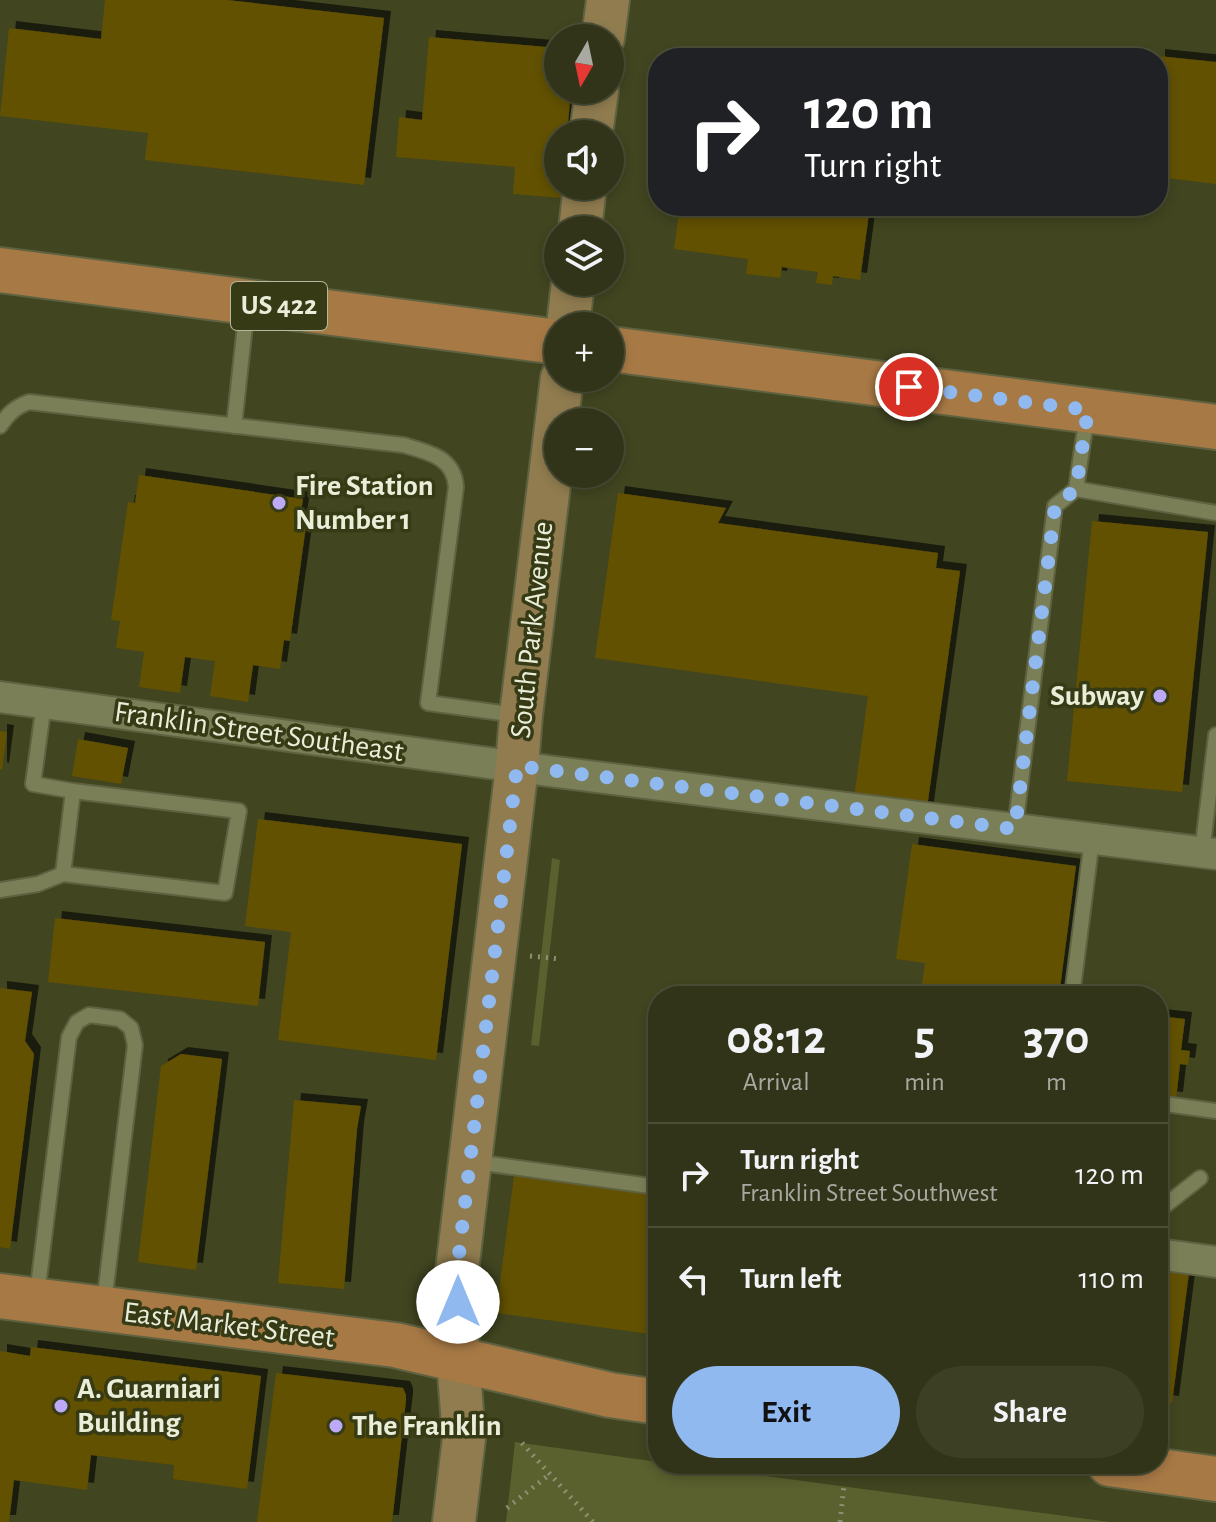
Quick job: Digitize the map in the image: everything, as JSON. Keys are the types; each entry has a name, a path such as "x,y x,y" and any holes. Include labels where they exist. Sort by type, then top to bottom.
{"main road":[{"name":"US 422","path":"0,270 544,340"},
{"path":"624,351 1216,427"},
{"name":"East Market Street","path":"18,1298 395,1345 610,1395 648,1401"},
{"path":"1168,1472 1216,1479"}],"street":[{"path":"605,24 608,0"},
{"name":"South Park Avenue","path":"454,1522 464,1438 458,1359 457,1271 560,392"},
{"name":"Franklin Street Southeast","path":"0,697 1209,854"},
{"path":"1168,1255 1216,1262"}],"lane":[{"path":"234,426 247,302"},
{"path":"0,426 8,414 29,402 403,445 432,453 455,475 456,487 428,703 521,715"},
{"path":"1015,829 1055,506 1076,489 1088,410"},
{"path":"1076,489 1216,513"},
{"path":"0,890 38,884 63,874 225,893 239,811 33,784 44,703"},
{"path":"1209,854 1216,735"},
{"path":"63,874 73,791"},
{"path":"1073,986 1092,839"},
{"path":"18,1298 69,1037 77,1022 89,1015 120,1019 131,1028 135,1045 104,1308"},
{"path":"1168,1104 1216,1111"},
{"path":"470,1162 648,1186"},
{"path":"1168,1203 1200,1178"}],"path":[{"path":"530,956 560,959"},
{"path":"522,1443 593,1522"},
{"path":"507,1508 550,1474"},
{"path":"840,1522 844,1486"}],"green space":[{"path":"552,858 560,860 539,1046 531,1045"},
{"path":"515,1442 648,1461 648,1474 751,1474 1110,1522 506,1522"}],"building":[{"path":"105,0 227,0 384,18 364,185 145,160 148,133 0,116 9,28 101,39"},
{"path":"429,37 544,47 544,104 570,104 568,120 544,120 544,197 513,194 515,167 396,157 399,117 422,120"},
{"path":"1168,57 1216,62 1216,184 1168,178"},
{"path":"679,216 869,216 860,280 833,276 832,285 816,283 818,272 782,267 780,278 746,274 748,259 674,249"},
{"path":"139,475 303,499 299,525 306,526 290,641 284,640 280,669 253,665 248,702 210,696 215,661 185,657 180,693 139,687 144,652 116,648 120,621 111,620 128,502 135,503"},
{"path":"618,493 726,508 718,523 938,553 936,568 960,571 926,815 853,805 868,696 595,658"},
{"path":"1092,521 1208,532 1182,792 1067,781"},
{"path":"0,731 7,732 2,770 0,769"},
{"path":"78,739 128,748 121,784 72,776"},
{"path":"258,819 462,844 436,1060 278,1040 291,932 245,926"},
{"path":"912,844 1076,866 1060,986 922,986 925,963 896,959"},
{"path":"55,918 265,942 258,1006 48,982"},
{"path":"0,988 32,992 25,1041 34,1054 10,1249 0,1247"},
{"path":"1168,1017 1185,1019 1181,1050 1190,1051 1188,1065 1180,1064 1176,1099 1168,1098"},
{"path":"181,1054 222,1059 196,1270 138,1262 161,1066"},
{"path":"294,1100 361,1106 344,1289 278,1283"},
{"path":"514,1176 648,1194 648,1334 496,1313"},
{"path":"1168,1262 1190,1265 1172,1403 1168,1402"},
{"path":"31,1347 261,1376 247,1489 173,1479 174,1465 91,1455 87,1490 14,1480 9,1522 0,1522 0,1351 30,1356"},
{"path":"276,1373 403,1388 406,1400 392,1522 257,1522"}],"place":[{"name":"Fire Station Number 1","path":"279,503"},
{"name":"Subway","path":"1160,696"},
{"name":"A. Guarniari Building","path":"61,1406"},
{"name":"The Franklin","path":"336,1426"}],"route":[{"path":"458,1302 457,1271 517,766 1015,829 1055,506 1076,489 1088,410 909,387"}]}
